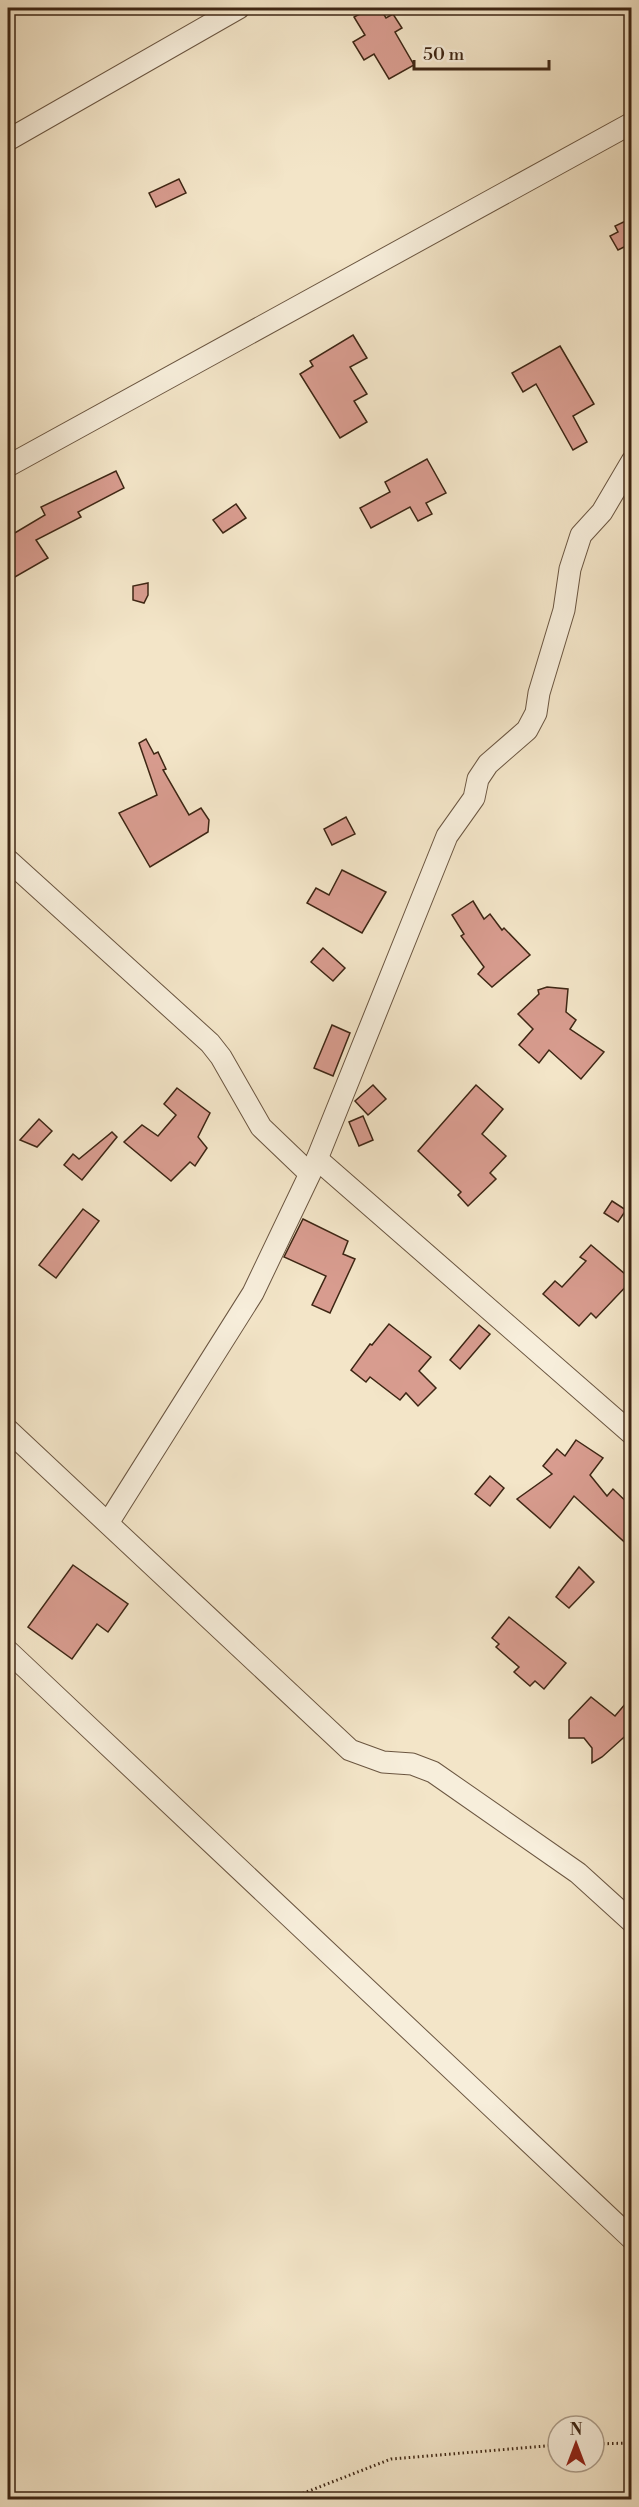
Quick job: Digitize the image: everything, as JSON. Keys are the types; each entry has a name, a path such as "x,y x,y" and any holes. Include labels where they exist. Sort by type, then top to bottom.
{"street":[{"path":"8,140 239,8"},
{"path":"8,466 632,123"},
{"path":"108,1523 253,1293 313,1166 447,836 469,806 478,779 488,764 527,730 536,713 538,693 564,610 570,569 581,535 602,512 632,461"},
{"path":"8,860 210,1042 261,1127 313,1166 632,1434"},
{"path":"8,1430 350,1750 382,1762 412,1764 433,1772 579,1874 632,1922"},
{"path":"8,1651 632,2239"}],"path":[{"path":"606,2444 632,2443"},
{"path":"286,2499 391,2459 546,2446"}],"building":[{"path":"371,8 380,8 386,18 393,14 402,28 395,32 414,65 389,79 374,54 364,60 353,42 365,35 354,17"},
{"path":"179,179 186,193 156,207 149,193"},
{"path":"632,218 632,256 626,246 618,250 610,236 618,232 615,226"},
{"path":"353,335 367,358 350,367 367,394 354,401 367,422 340,438 300,374 313,366 310,361"},
{"path":"560,346 594,404 573,416 587,442 573,450 536,384 523,392 512,373"},
{"path":"427,459 446,493 426,503 432,514 418,521 410,507 371,528 360,508 390,492 385,482"},
{"path":"116,471 124,488 78,512 81,517 36,540 48,558 8,581 8,537 45,515 41,507"},
{"path":"236,504 246,518 223,533 213,520"},
{"path":"148,583 148,595 144,603 133,600 133,586"},
{"path":"146,739 154,754 158,752 166,769 163,770 189,815 201,808 209,820 208,832 150,867 119,813 157,795 139,743"},
{"path":"346,817 355,834 332,845 324,829"},
{"path":"342,870 386,892 362,933 307,903 316,888 329,895"},
{"path":"473,901 484,919 490,914 502,930 504,928 530,955 492,987 478,974 484,967 461,936 464,934 452,915"},
{"path":"323,948 345,968 333,981 311,962"},
{"path":"547,987 568,989 566,1012 576,1020 570,1029 604,1052 581,1079 549,1050 539,1063 519,1045 533,1029 518,1014 539,994 538,990"},
{"path":"332,1025 350,1033 333,1076 314,1068"},
{"path":"373,1085 386,1099 368,1115 355,1101"},
{"path":"476,1085 503,1109 482,1134 506,1156 490,1173 496,1179 468,1206 458,1195 461,1192 418,1151"},
{"path":"177,1088 210,1113 198,1137 207,1148 195,1166 190,1162 171,1181 124,1142 142,1125 158,1136 176,1115 164,1104"},
{"path":"363,1116 373,1140 359,1146 349,1122"},
{"path":"39,1119 52,1131 37,1147 20,1140"},
{"path":"112,1132 117,1137 82,1180 64,1165 73,1154 79,1159"},
{"path":"612,1201 626,1210 618,1222 604,1213"},
{"path":"83,1209 99,1221 56,1278 39,1265"},
{"path":"303,1219 348,1241 343,1254 355,1259 330,1313 312,1305 326,1276 284,1257"},
{"path":"591,1245 632,1280 596,1318 591,1313 579,1326 543,1294 555,1281 562,1287 586,1261 580,1257"},
{"path":"389,1324 431,1357 419,1371 436,1388 418,1406 406,1393 400,1400 370,1377 366,1382 351,1370 370,1344 372,1345"},
{"path":"479,1325 490,1334 460,1369 450,1360"},
{"path":"576,1440 603,1458 590,1475 607,1496 613,1489 632,1507 632,1549 574,1496 550,1528 517,1499 552,1474 543,1466 557,1449 565,1456"},
{"path":"490,1476 504,1488 490,1506 475,1494"},
{"path":"73,1565 128,1604 108,1632 97,1624 72,1659 28,1627"},
{"path":"579,1567 594,1582 569,1608 556,1597"},
{"path":"509,1617 566,1663 544,1689 535,1681 530,1686 514,1672 519,1667 496,1647 499,1644 492,1638"},
{"path":"632,1696 632,1730 592,1763 592,1748 584,1738 569,1738 569,1720 591,1697 615,1716"}]}
